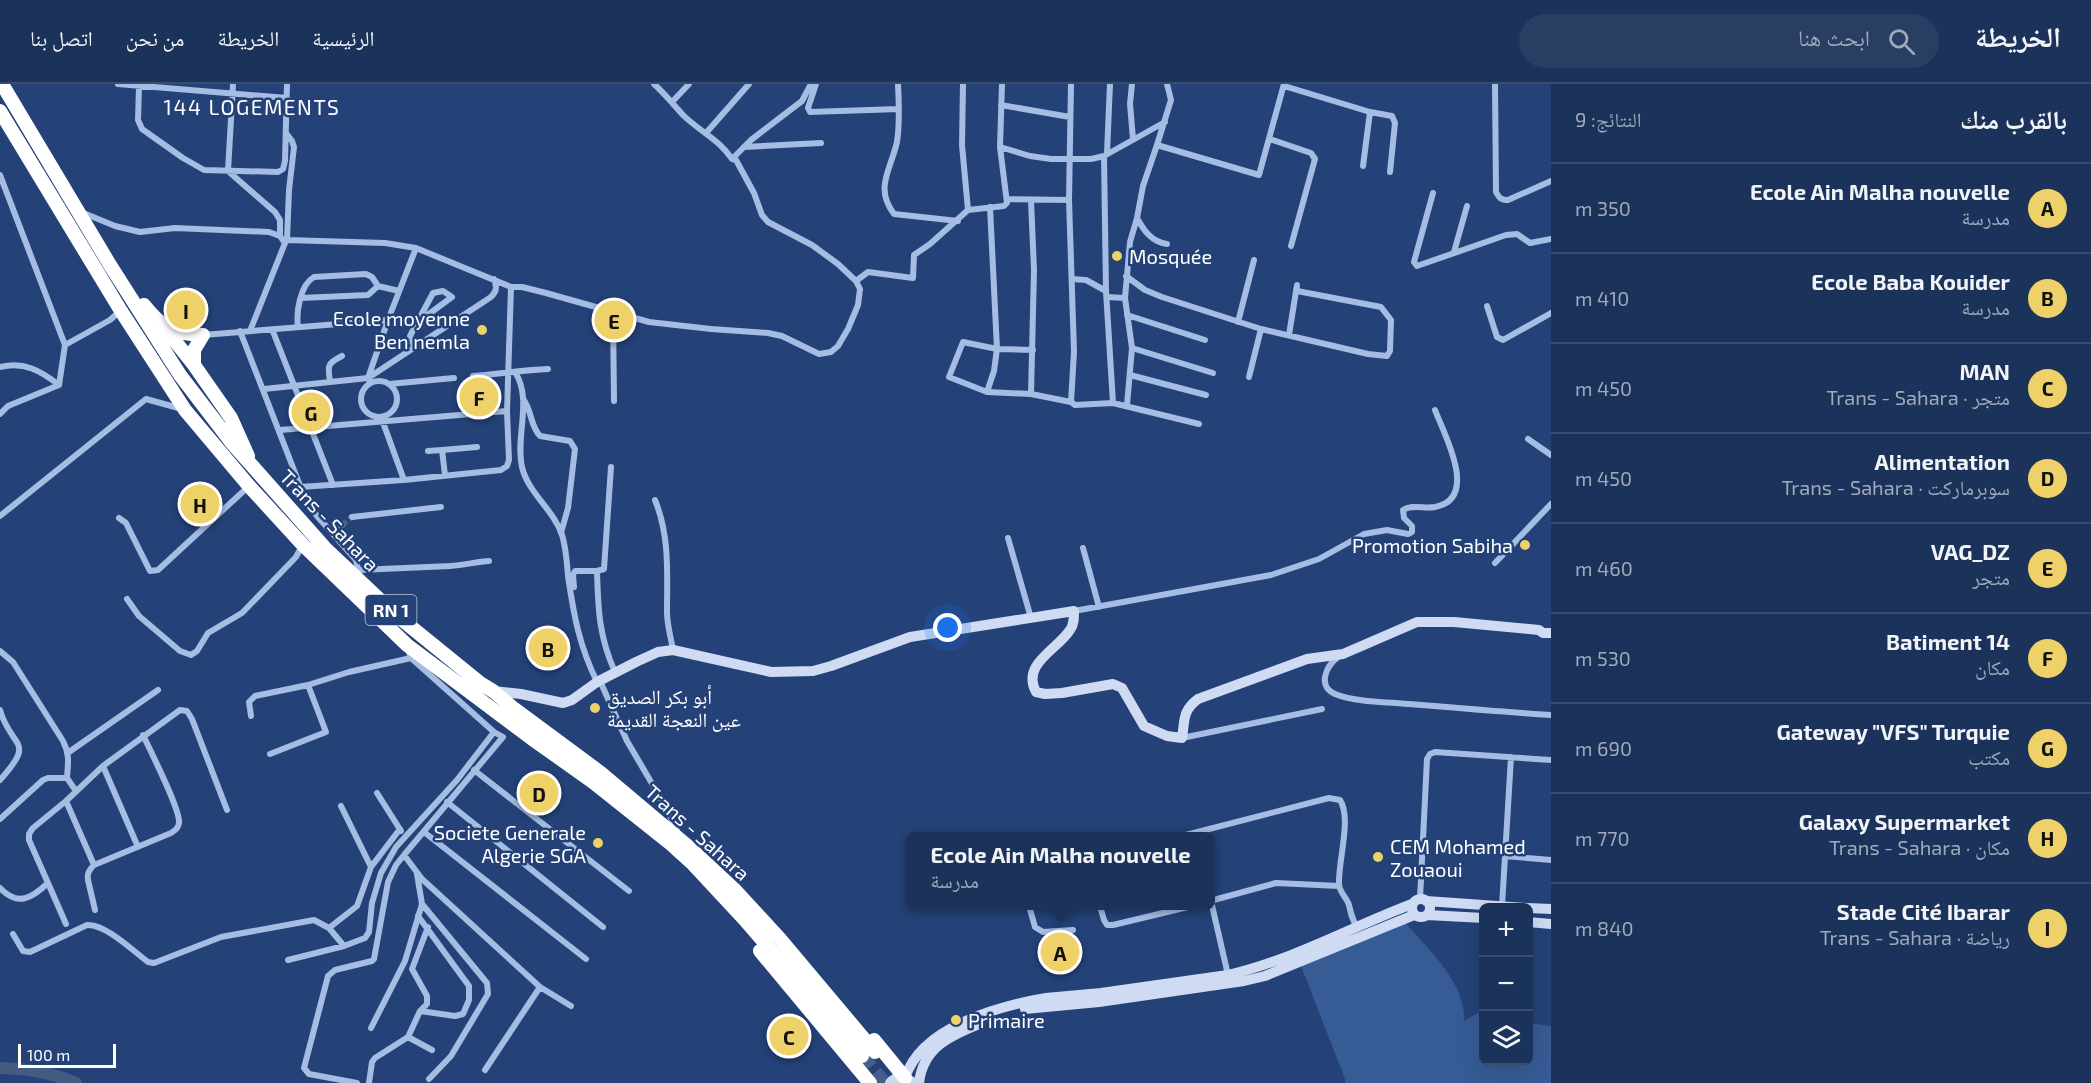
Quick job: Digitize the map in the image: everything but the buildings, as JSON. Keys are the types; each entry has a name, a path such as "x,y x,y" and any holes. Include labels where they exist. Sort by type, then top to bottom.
{"highway":[{"name":"Trans - Sahara","path":"0,111 121,311 185,410 249,486 303,545 409,651 635,814 692,863 869,1054 780,939 734,889 602,773 480,683 403,621 359,575 325,548 252,466 180,375 110,265 2,84"},
{"path":"110,265 194,365 231,418 252,466"},
{"path":"162,325 182,333 203,335 194,350 194,365"},
{"path":"745,920 757,948 870,1083"},
{"path":"780,939 805,957 909,1080"}],"main road":[{"path":"493,691 563,703 572,700 615,672 658,652 674,650 749,668 790,673 831,666 910,637 1074,611 1071,629 1036,666 1031,676 1031,683 1036,692 1062,693 1113,684 1122,688 1144,726 1167,736 1182,738 1188,706 1198,699 1307,659 1343,654 1417,622 1454,622 1551,633"},
{"path":"890,1083 898,1077 909,1080 908,1068 937,1038 972,1019 1008,1006 1047,998 1228,975 1281,960 1357,927 1418,905 1479,906"},
{"path":"1418,905 1420,918 1427,915 1479,918"},
{"path":"920,1083 923,1063 935,1049 960,1033 993,1018 1031,1008 1110,1000 1265,976 1418,905"},
{"path":"1533,908 1551,909"},
{"path":"1533,922 1551,924"}],"street":[{"path":"118,84 287,98"},
{"path":"228,171 232,84"},
{"path":"139,87 138,120 142,129 183,158 204,170 278,172 283,169 285,161 287,84"},
{"path":"80,212 115,226 140,232 192,228 269,232 280,236 286,242 385,243 416,248 512,287 522,287 657,323 768,333 782,336 819,354 824,354 838,346 848,329 860,296 860,289 856,281 812,245 768,222 762,215 754,193 736,160 732,159 726,149 684,115 673,101 654,84"},
{"path":"673,101 689,84"},
{"path":"706,133 749,84"},
{"path":"732,159 802,101 811,84"},
{"path":"816,84 808,108 810,112 899,109"},
{"path":"898,84 899,109 896,142 883,192 888,206 894,214 958,221"},
{"path":"963,84 962,146 968,210"},
{"path":"856,281 868,272 913,278 914,255 958,221 968,210 1004,206 1007,203 1000,147 1002,84"},
{"path":"1071,84 1069,200 1074,352 1071,402"},
{"path":"1110,84 1106,154 1106,294 1113,403"},
{"path":"1132,84 1130,104 1133,140"},
{"path":"1127,405 1132,348 1125,298 1130,242 1143,186 1171,100 1167,84"},
{"path":"1495,84 1496,192 1498,197 1509,200 1551,181"},
{"path":"1157,145 1259,175 1284,85 1370,112 1392,116 1395,123 1390,172"},
{"path":"1001,105 1070,117"},
{"path":"1363,166 1370,112"},
{"path":"1000,147 1030,156 1051,159 1106,154 1165,122"},
{"path":"250,331 286,242 294,147 286,133"},
{"path":"1270,139 1311,153 1315,159 1291,246"},
{"path":"744,147 821,143"},
{"path":"228,171 275,212 280,220 280,236"},
{"path":"0,176 65,345 59,385"},
{"path":"1433,193 1414,265 1417,266 1512,234 1517,234 1530,243 1551,239"},
{"path":"1007,199 1069,200"},
{"path":"1031,200 1034,270 1031,394"},
{"path":"1454,252 1467,206"},
{"path":"987,392 994,370 997,349 990,207"},
{"path":"1137,218 1142,228 1153,240 1167,244"},
{"path":"389,384 396,394 396,406 381,419 371,416 361,402 363,391 369,381 388,320 416,248"},
{"path":"1238,322 1254,260"},
{"path":"298,327 296,317 301,298 309,280 314,277 366,274 372,277 378,286 399,291"},
{"path":"1126,276 1145,290 1162,297 1261,329 1381,357 1388,356 1390,351 1390,320 1381,307 1297,288 1289,335"},
{"path":"369,381 490,297 496,292 497,286 494,279"},
{"path":"1072,279 1086,280 1106,294 1125,298"},
{"path":"301,298 368,295 378,286"},
{"path":"300,488 501,470 507,466 509,460 507,411 512,373 512,287"},
{"path":"415,348 410,336 433,293 443,291 452,297 418,322"},
{"path":"1487,306 1497,337 1503,340 1551,313"},
{"path":"65,345 111,320 121,311"},
{"path":"613,312 614,401"},
{"path":"1127,315 1205,340"},
{"path":"203,335 388,320"},
{"path":"272,329 333,485"},
{"path":"1249,377 1261,329"},
{"path":"240,331 306,501 356,560 359,575 462,566 470,562 489,561"},
{"path":"1033,350 997,349 963,342 950,378 987,392 1031,394 1081,405 1113,403 1127,405 1199,424"},
{"path":"1132,348 1213,373"},
{"path":"330,382 328,365 342,356"},
{"path":"0,367 19,365 32,368 59,385"},
{"path":"473,376 548,369"},
{"path":"512,373 522,386 522,467 528,482 561,533 581,647 627,741 664,804 682,841"},
{"path":"1130,375 1206,395"},
{"path":"264,389 330,382 369,381 389,384 454,378"},
{"path":"0,414 8,406 59,385"},
{"path":"523,398 528,405 536,432 540,436 570,441 575,449 568,508 561,533"},
{"path":"0,516 146,399 185,410"},
{"path":"1074,611 1272,575 1319,560 1364,534 1387,530 1408,534 1412,532 1412,526 1402,514 1405,508 1436,507 1448,502 1456,489 1456,464 1435,410"},
{"path":"280,430 381,419 507,411"},
{"path":"381,419 404,480"},
{"path":"1528,439 1551,455"},
{"path":"428,451 477,447"},
{"path":"442,450 445,475"},
{"path":"576,621 574,573 604,569 611,467"},
{"path":"119,518 126,523 150,571 154,572 249,486"},
{"path":"654,500 662,518 666,536 669,585 667,614 674,650"},
{"path":"1495,563 1551,504"},
{"path":"352,517 441,507"},
{"path":"332,533 342,525"},
{"path":"1008,538 1030,618"},
{"path":"127,599 139,616 180,651 190,656 197,651 208,633 242,612 296,557 303,545"},
{"path":"1083,548 1099,607"},
{"path":"597,571 601,631 615,672"},
{"path":"0,651 13,662 69,752 67,778 76,791"},
{"path":"251,716 249,702 255,696 308,685 409,651 494,732 503,737 396,865 388,882 374,959 335,970 328,976 304,1068 309,1074 357,1083"},
{"path":"1343,654 1329,665 1324,677 1328,689 1344,697 1551,715"},
{"path":"270,754 326,732 308,685"},
{"path":"69,752 158,690"},
{"path":"1182,738 1322,709"},
{"path":"0,710 2,718 19,745 20,754 0,780"},
{"path":"66,924 29,840 29,834 103,765 180,710 187,711 192,719 227,810"},
{"path":"288,960 344,946 365,938 369,932 372,903 381,873 405,836 458,780 494,732"},
{"path":"95,910 87,876 94,865 177,829 179,820 143,735"},
{"path":"1418,905 1427,759 1435,752 1551,760"},
{"path":"1502,903 1511,756"},
{"path":"103,765 138,847"},
{"path":"474,770 629,891"},
{"path":"0,819 43,780 67,778"},
{"path":"377,793 405,836"},
{"path":"1201,832 1329,798 1340,800 1344,806 1345,818 1339,886 1357,927"},
{"path":"66,801 94,865"},
{"path":"447,802 603,927"},
{"path":"341,806 371,867"},
{"path":"329,928 357,906 371,867 400,829"},
{"path":"424,832 586,959"},
{"path":"404,855 417,874 540,987 571,1006"},
{"path":"1505,856 1551,860"},
{"path":"371,1028 405,961 422,904 417,874"},
{"path":"0,888 6,895 16,899 25,899 48,883"},
{"path":"1215,900 1276,883 1339,886"},
{"path":"422,904 487,983 488,994 451,1056 429,1079"},
{"path":"1030,910 1035,927 1043,932 1073,930"},
{"path":"1101,910 1107,925 1175,910"},
{"path":"1213,910 1228,975"},
{"path":"418,916 429,927 469,986 469,1000 463,1014 455,1017 420,1011"},
{"path":"13,933 23,951 30,952 93,924 105,930 148,962 154,963 221,937 314,920 329,928 344,946"},
{"path":"369,1083 372,1062 408,1037 420,1011 427,1004 427,996 412,969 429,927"},
{"path":"485,1070 540,987"},
{"path":"408,1037 432,1050"}],"shaded area":[{"path":"171,295 209,306 203,326 164,314"},
{"path":"1404,921 1434,955 1452,980 1459,993 1464,1021 1479,1012 1479,1065 1533,1065 1533,1024 1551,1026 1551,1083 1345,1083 1301,966"}],"waterway":[{"path":"0,1068 38,1072 76,1083"}],"tunnel":[{"path":"342,525 352,517"},
{"path":"862,1056 884,1083"}],"place":[{"name":"Mosquée","path":"1117,256"},
{"name":"Stade Cité Ibarar","path":"186,310"},
{"name":"VAG_DZ","path":"614,320"},
{"name":"Ecole moyenne Ben nemla","path":"482,330"},
{"name":"Batiment 14","path":"479,397"},
{"name":"Gateway \"VFS\" Turquie","path":"311,412"},
{"name":"Galaxy Supermarket","path":"200,504"},
{"name":"Promotion Sabiha","path":"1525,545"},
{"name":"Ecole Baba Kouider","path":"548,648"},
{"name":"أبو بكر الصديق عين النعجة القديمة","path":"595,708"},
{"name":"Alimentation","path":"539,793"},
{"name":"Societe Generale Algerie SGA","path":"598,843"},
{"name":"CEM Mohamed Zouaoui","path":"1378,857"},
{"name":"Ecole Ain Malha nouvelle","path":"1060,952"},
{"name":"Primaire","path":"956,1020"},
{"name":"MAN","path":"789,1036"}],"district":[{"name":"144 LOGEMENTS","path":"252,106"}]}
